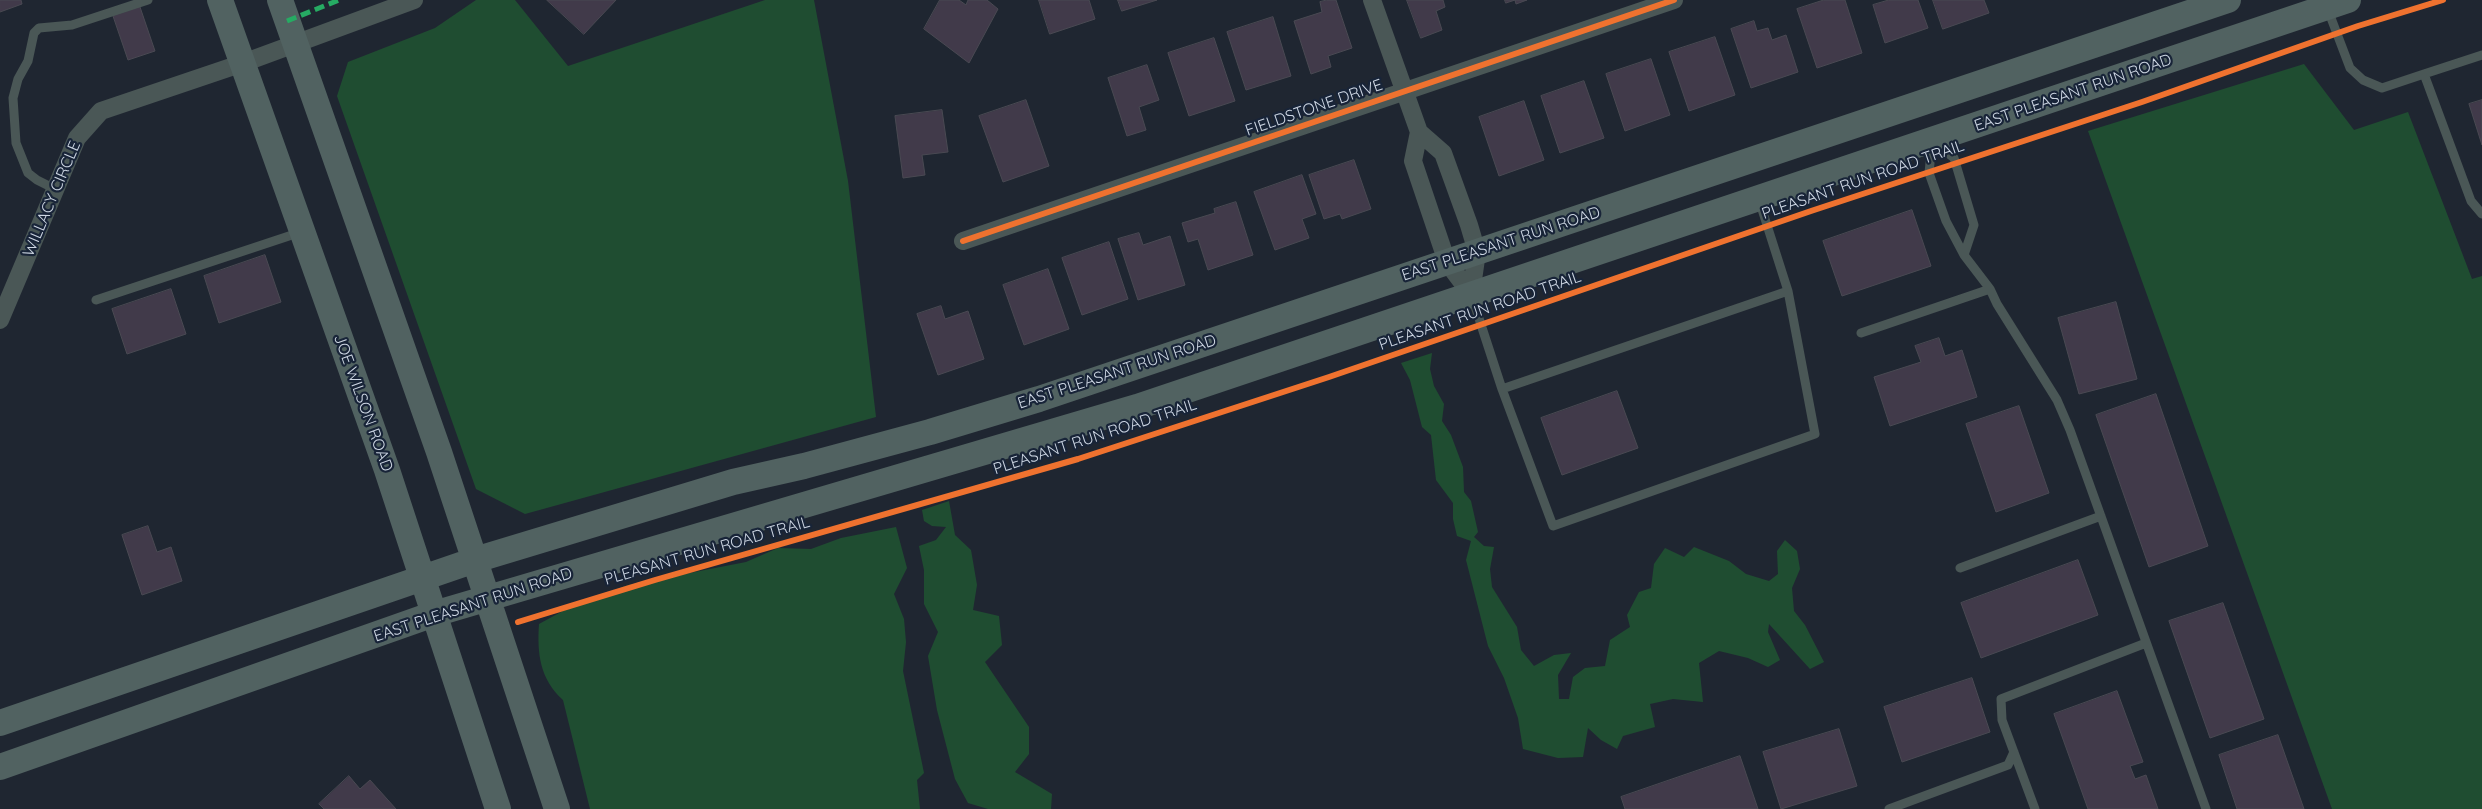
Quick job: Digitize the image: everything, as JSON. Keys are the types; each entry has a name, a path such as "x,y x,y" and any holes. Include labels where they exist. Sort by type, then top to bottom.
{"main road":[{"name":"JOE WILSON ROAD","path":"220,0 387,470 498,809"},
{"path":"280,0 475,560 557,809"},
{"name":"EAST PLEASANT RUN ROAD","path":"0,723 475,560 733,482 804,466 939,430 1048,396 2228,0"},
{"name":"EAST PLEASANT RUN ROAD","path":"0,767 434,614 1137,407 1932,141 2333,2"},
{"path":"1918,104 1932,141"}],"street":[{"name":"WILLACY CIRCLE","path":"0,320 76,138 101,111 243,63 414,0"},
{"path":"1372,0 1419,132 1443,153 1477,252 1471,294"},
{"name":"FIELDSTONE DRIVE","path":"963,241 1674,0"},
{"path":"1419,132 1413,161 1447,262 1471,294"}],"lane":[{"path":"55,189 28,173 16,144 13,98 18,80 28,61 34,33 38,28 72,25 148,0"},
{"path":"2333,2 2350,68 2362,80 2382,88 2482,55"},
{"path":"2424,74 2470,202 2482,214"},
{"path":"1932,141 1929,172 1946,221 1964,255 1990,289 1996,304 2057,400 2101,516 2206,809"},
{"path":"1932,141 1954,158 1974,225 1964,255"},
{"path":"1471,294 1502,389 1553,526 1816,434 1788,291 1758,199"},
{"path":"96,300 302,232"},
{"path":"1861,333 1990,289"},
{"path":"1502,389 1788,291"},
{"path":"1960,568 2101,516"},
{"path":"2035,809 2002,720 2001,699 2146,643"},
{"path":"1889,809 2008,765 2014,752"}],"green space":[{"path":"476,0 515,0 568,66 765,0 814,0 848,181 876,417 525,514 476,489 337,96 348,62 435,28"},
{"path":"2304,64 2354,130 2408,112 2472,279 2482,276 2482,809 2332,809 2088,131"},
{"path":"1432,353 1430,369 1434,386 1444,404 1442,421 1451,435 1463,467 1464,492 1471,501 1478,532 1474,537 1484,546 1494,547 1490,569 1492,587 1517,627 1521,650 1534,666 1554,655 1571,653 1558,675 1559,699 1569,699 1573,677 1585,668 1605,666 1610,640 1630,627 1627,615 1639,592 1651,588 1654,564 1665,548 1684,557 1694,547 1729,561 1746,574 1769,581 1778,574 1777,551 1785,540 1797,551 1800,569 1792,588 1794,611 1805,625 1824,662 1810,669 1769,624 1768,632 1780,660 1768,667 1748,658 1719,651 1699,663 1703,702 1673,699 1650,704 1655,727 1623,736 1617,749 1601,740 1588,728 1583,757 1558,758 1523,749 1518,718 1504,678 1488,646 1466,560 1471,541 1457,536 1453,519 1453,503 1436,480 1431,435 1422,427 1410,380 1401,363"},
{"path":"949,501 955,535 971,550 977,585 973,610 999,616 1002,645 985,662 1029,727 1029,754 1015,772 1052,794 1051,809 988,809 968,803 955,779 937,710 928,656 938,632 924,604 924,570 919,546 936,540 946,527 932,526 924,521 922,510"},
{"path":"896,527 907,568 894,594 904,619 906,642 903,671 924,773 917,780 920,809 590,809 563,700 549,683 542,665 539,646 539,624 572,606 628,585 746,562 778,548 811,549 841,538"}],"building":[{"path":"0,0 21,0 22,4 0,12"},
{"path":"547,0 616,0 584,34"},
{"path":"940,0 959,0 966,5 968,0 987,0 998,9 969,63 924,29"},
{"path":"1039,0 1089,0 1095,19 1050,34"},
{"path":"1118,0 1157,0 1122,11"},
{"path":"1336,0 1352,48 1328,56 1331,67 1311,74 1294,21 1322,12 1320,2"},
{"path":"1407,0 1443,0 1445,7 1436,11 1442,30 1421,38"},
{"path":"1515,0 1527,0 1516,4"},
{"path":"1824,0 1845,0 1862,53 1817,68 1797,9"},
{"path":"1889,0 1918,0 1928,28 1885,43 1873,5"},
{"path":"1933,0 1984,0 1989,13 1943,29"},
{"path":"140,7 155,51 128,60 113,16"},
{"path":"1273,17 1291,76 1246,90 1227,32"},
{"path":"1754,21 1757,31 1768,28 1772,40 1786,35 1798,72 1751,88 1731,29"},
{"path":"1715,37 1735,95 1689,111 1669,52"},
{"path":"1214,38 1235,101 1189,116 1168,53"},
{"path":"1651,59 1670,115 1625,131 1606,74"},
{"path":"1147,65 1159,100 1139,107 1146,130 1127,136 1108,78"},
{"path":"1584,81 1604,138 1560,153 1541,96"},
{"path":"1026,100 1049,166 1003,182 979,116"},
{"path":"2482,100 2482,145 2469,104"},
{"path":"1524,101 1544,160 1499,176 1479,117"},
{"path":"942,110 948,152 922,155 925,175 903,178 895,116"},
{"path":"1354,160 1371,209 1342,219 1340,214 1324,219 1309,175"},
{"path":"1302,175 1316,214 1302,219 1309,238 1275,250 1254,192"},
{"path":"1236,202 1253,255 1208,270 1198,239 1188,242 1182,223 1215,213 1214,209"},
{"path":"1912,210 1931,266 1842,296 1823,241"},
{"path":"1139,233 1143,245 1170,236 1185,285 1138,300 1118,239"},
{"path":"1109,242 1128,299 1082,315 1062,258"},
{"path":"265,255 281,302 219,323 204,276"},
{"path":"1048,269 1069,329 1024,345 1003,285"},
{"path":"171,289 186,334 127,354 112,309"},
{"path":"2116,302 2137,379 2079,394 2058,318"},
{"path":"941,306 945,319 968,311 984,359 938,375 917,314"},
{"path":"1939,338 1945,356 1962,350 1977,397 1890,426 1874,377 1921,362 1915,346"},
{"path":"1617,391 1638,448 1562,475 1541,418"},
{"path":"2156,394 2208,546 2149,567 2096,415"},
{"path":"2019,406 2049,493 1996,512 1966,424"},
{"path":"148,526 157,552 171,547 182,581 142,595 122,535"},
{"path":"2078,560 2098,615 1981,658 1961,603"},
{"path":"2223,603 2264,719 2210,738 2169,621"},
{"path":"1972,678 1990,732 1902,762 1884,707"},
{"path":"2117,691 2143,762 2130,766 2135,779 2146,775 2158,809 2088,809 2054,714"},
{"path":"1839,729 1857,786 1781,809 1763,752"},
{"path":"2278,735 2304,809 2237,809 2219,755"},
{"path":"1740,756 1758,809 1625,809 1621,797"},
{"path":"349,776 360,789 370,780 396,809 324,809 319,804"}],"marked path":[{"path":"287,21 339,0"}],"cycle path":[{"path":"963,241 1674,0"},
{"name":"PLEASANT RUN ROAD TRAIL","path":"518,622 655,580 1078,459 1329,377 1811,211 2142,102 2358,26 2443,0"}]}
